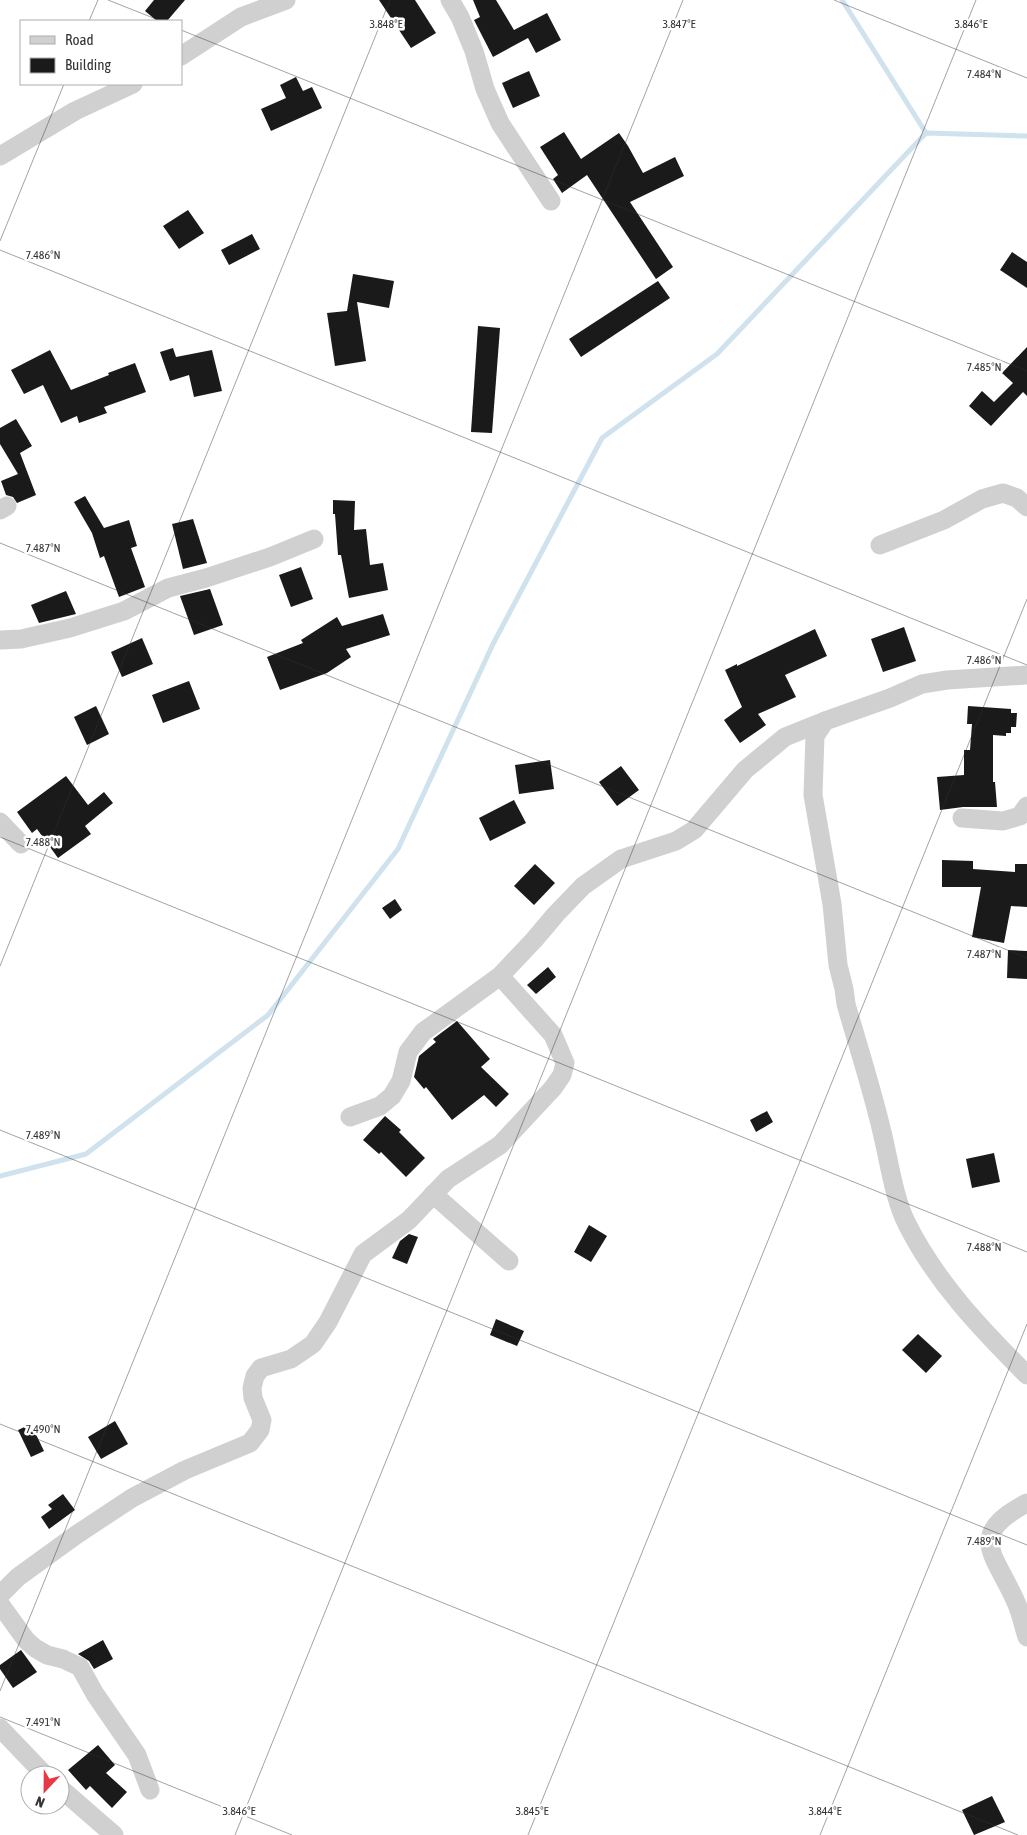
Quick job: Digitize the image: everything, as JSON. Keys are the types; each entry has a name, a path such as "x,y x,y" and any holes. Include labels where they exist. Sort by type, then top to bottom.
{"street":[{"path":"182,55 241,17 286,0"},
{"path":"450,0 460,17 474,51 486,89 500,123 551,201"},
{"path":"0,156 75,111 131,85"},
{"path":"880,545 944,520 982,499 1003,492 1017,498 1027,507"},
{"path":"0,640 21,639 70,628 124,611 168,588 270,557 314,539"},
{"path":"350,1117 380,1106 392,1096 401,1081 408,1052 423,1032 500,976 583,886 621,859 676,841 694,830 745,770 785,737 890,698 922,684 948,680 1027,675"},
{"path":"825,721 815,736 813,795 832,904 838,965 846,1004 882,1130 894,1184 906,1222 938,1278 982,1329 1027,1375"},
{"path":"962,818 1004,821 1020,816 1027,806"},
{"path":"0,822 21,844"},
{"path":"0,1595 25,1572 132,1498 185,1470 250,1443 260,1430 262,1420 253,1398 252,1388 255,1376 260,1368 291,1359 313,1344 328,1322 363,1254 409,1220 448,1179 500,1145 553,1088 562,1075 565,1063 553,1035 500,976"},
{"path":"433,1194 509,1261"},
{"path":"1027,1503 1008,1513 995,1524 990,1538 991,1553 1016,1602 1027,1637"},
{"path":"0,1604 26,1640 35,1648 47,1655 64,1659 80,1667 95,1694 136,1756 150,1790"},
{"path":"0,1728 35,1765"},
{"path":"70,1797 114,1835"}],"building":[{"path":"154,0 185,0 168,20 156,20 145,11"},
{"path":"379,0 415,0 436,33 411,48"},
{"path":"473,0 496,0 514,30 547,13 561,40 536,53 528,38 493,57 474,20 480,17"},
{"path":"529,71 540,96 513,108 502,83"},
{"path":"296,77 303,91 312,87 322,108 271,131 261,109 286,98 280,85"},
{"path":"564,132 581,159 619,133 643,173 675,157 684,176 630,202 673,267 656,279 587,175 562,193 553,179 558,175 540,147"},
{"path":"188,210 204,233 179,249 163,226"},
{"path":"252,234 260,249 229,265 221,250"},
{"path":"1012,252 1027,262 1027,288 1000,270"},
{"path":"353,274 394,281 389,308 357,302 366,361 335,366 327,313 347,311"},
{"path":"658,281 670,298 581,357 569,339"},
{"path":"478,326 500,328 492,433 471,432"},
{"path":"1027,347 1027,396 1023,392 991,426 969,406 982,391 994,402 1013,383 1002,373"},
{"path":"173,348 176,357 212,350 222,391 194,397 189,375 170,381 160,352"},
{"path":"50,350 71,390 135,363 146,392 104,407 107,413 79,423 77,416 61,423 43,385 24,394 11,370"},
{"path":"16,419 32,446 20,453 36,495 17,503 13,497 6,495 1,481 18,474 0,444 0,428"},
{"path":"85,496 104,528 129,520 137,546 131,548 145,587 119,597 104,556 100,558 92,533 74,502"},
{"path":"333,500 355,501 354,530 366,529 370,565 383,563 388,590 349,598 341,555 338,555"},
{"path":"193,519 207,563 183,569 172,524"},
{"path":"301,567 313,599 291,607 279,575"},
{"path":"210,589 223,625 194,635 180,596"},
{"path":"66,591 76,614 39,623 31,605"},
{"path":"383,614 390,635 346,649 351,657 327,673 280,690 267,657 303,643 301,640 337,617 342,626"},
{"path":"904,627 916,661 883,672 871,639"},
{"path":"815,629 827,656 785,675 796,697 758,714 766,725 740,743 724,720 742,707 725,670"},
{"path":"142,638 153,664 122,677 111,652"},
{"path":"189,681 200,709 163,723 152,695"},
{"path":"96,706 109,734 87,745 74,717"},
{"path":"968,706 1011,709 1011,713 1017,713 1016,727 1011,727 1011,733 1006,733 1006,736 993,735 993,782 995,782 997,807 963,807 940,810 937,777 964,775 964,750 970,750 972,724 967,724"},
{"path":"550,760 554,789 519,794 515,765"},
{"path":"621,766 639,790 617,806 599,782"},
{"path":"66,776 88,805 104,792 113,803 85,826 91,834 58,858 37,829 32,833 17,812"},
{"path":"514,800 526,823 490,841 479,818"},
{"path":"942,860 973,861 973,869 1015,872 1015,864 1027,864 1027,907 1011,906 1004,943 972,937 981,887 942,887"},
{"path":"535,864 555,883 534,905 514,886"},
{"path":"395,899 402,910 390,919 382,908"},
{"path":"1008,950 1027,951 1027,979 1007,978"},
{"path":"548,967 556,977 536,994 527,985"},
{"path":"457,1021 490,1059 481,1067 509,1094 496,1107 484,1095 452,1120 426,1087 424,1089 414,1077 419,1056 436,1042 433,1039"},
{"path":"767,1111 773,1122 756,1132 750,1120"},
{"path":"385,1116 401,1130 399,1132 425,1158 406,1177 381,1152 379,1154 363,1140"},
{"path":"994,1153 1000,1182 972,1188 966,1159"},
{"path":"589,1225 607,1236 591,1262 574,1252"},
{"path":"409,1234 418,1237 407,1264 392,1258 400,1241"},
{"path":"496,1319 524,1331 517,1346 490,1335"},
{"path":"918,1334 942,1356 926,1373 902,1350"},
{"path":"115,1421 128,1444 101,1459 88,1437"},
{"path":"31,1424 44,1451 31,1457 18,1430"},
{"path":"63,1494 75,1510 49,1529 41,1517 52,1509 48,1505"},
{"path":"103,1640 113,1659 94,1669 89,1661 78,1654"},
{"path":"21,1650 37,1672 13,1688 0,1669 0,1665"},
{"path":"98,1745 115,1765 106,1773 127,1792 112,1808 90,1786 86,1790 70,1772 70,1768"},
{"path":"992,1796 1005,1822 974,1835 962,1810"}],"waterway":[{"path":"842,0 926,133"},
{"path":"0,1176 86,1154 268,1015 398,849 493,644 602,438 717,354 926,133 1027,136"}]}
